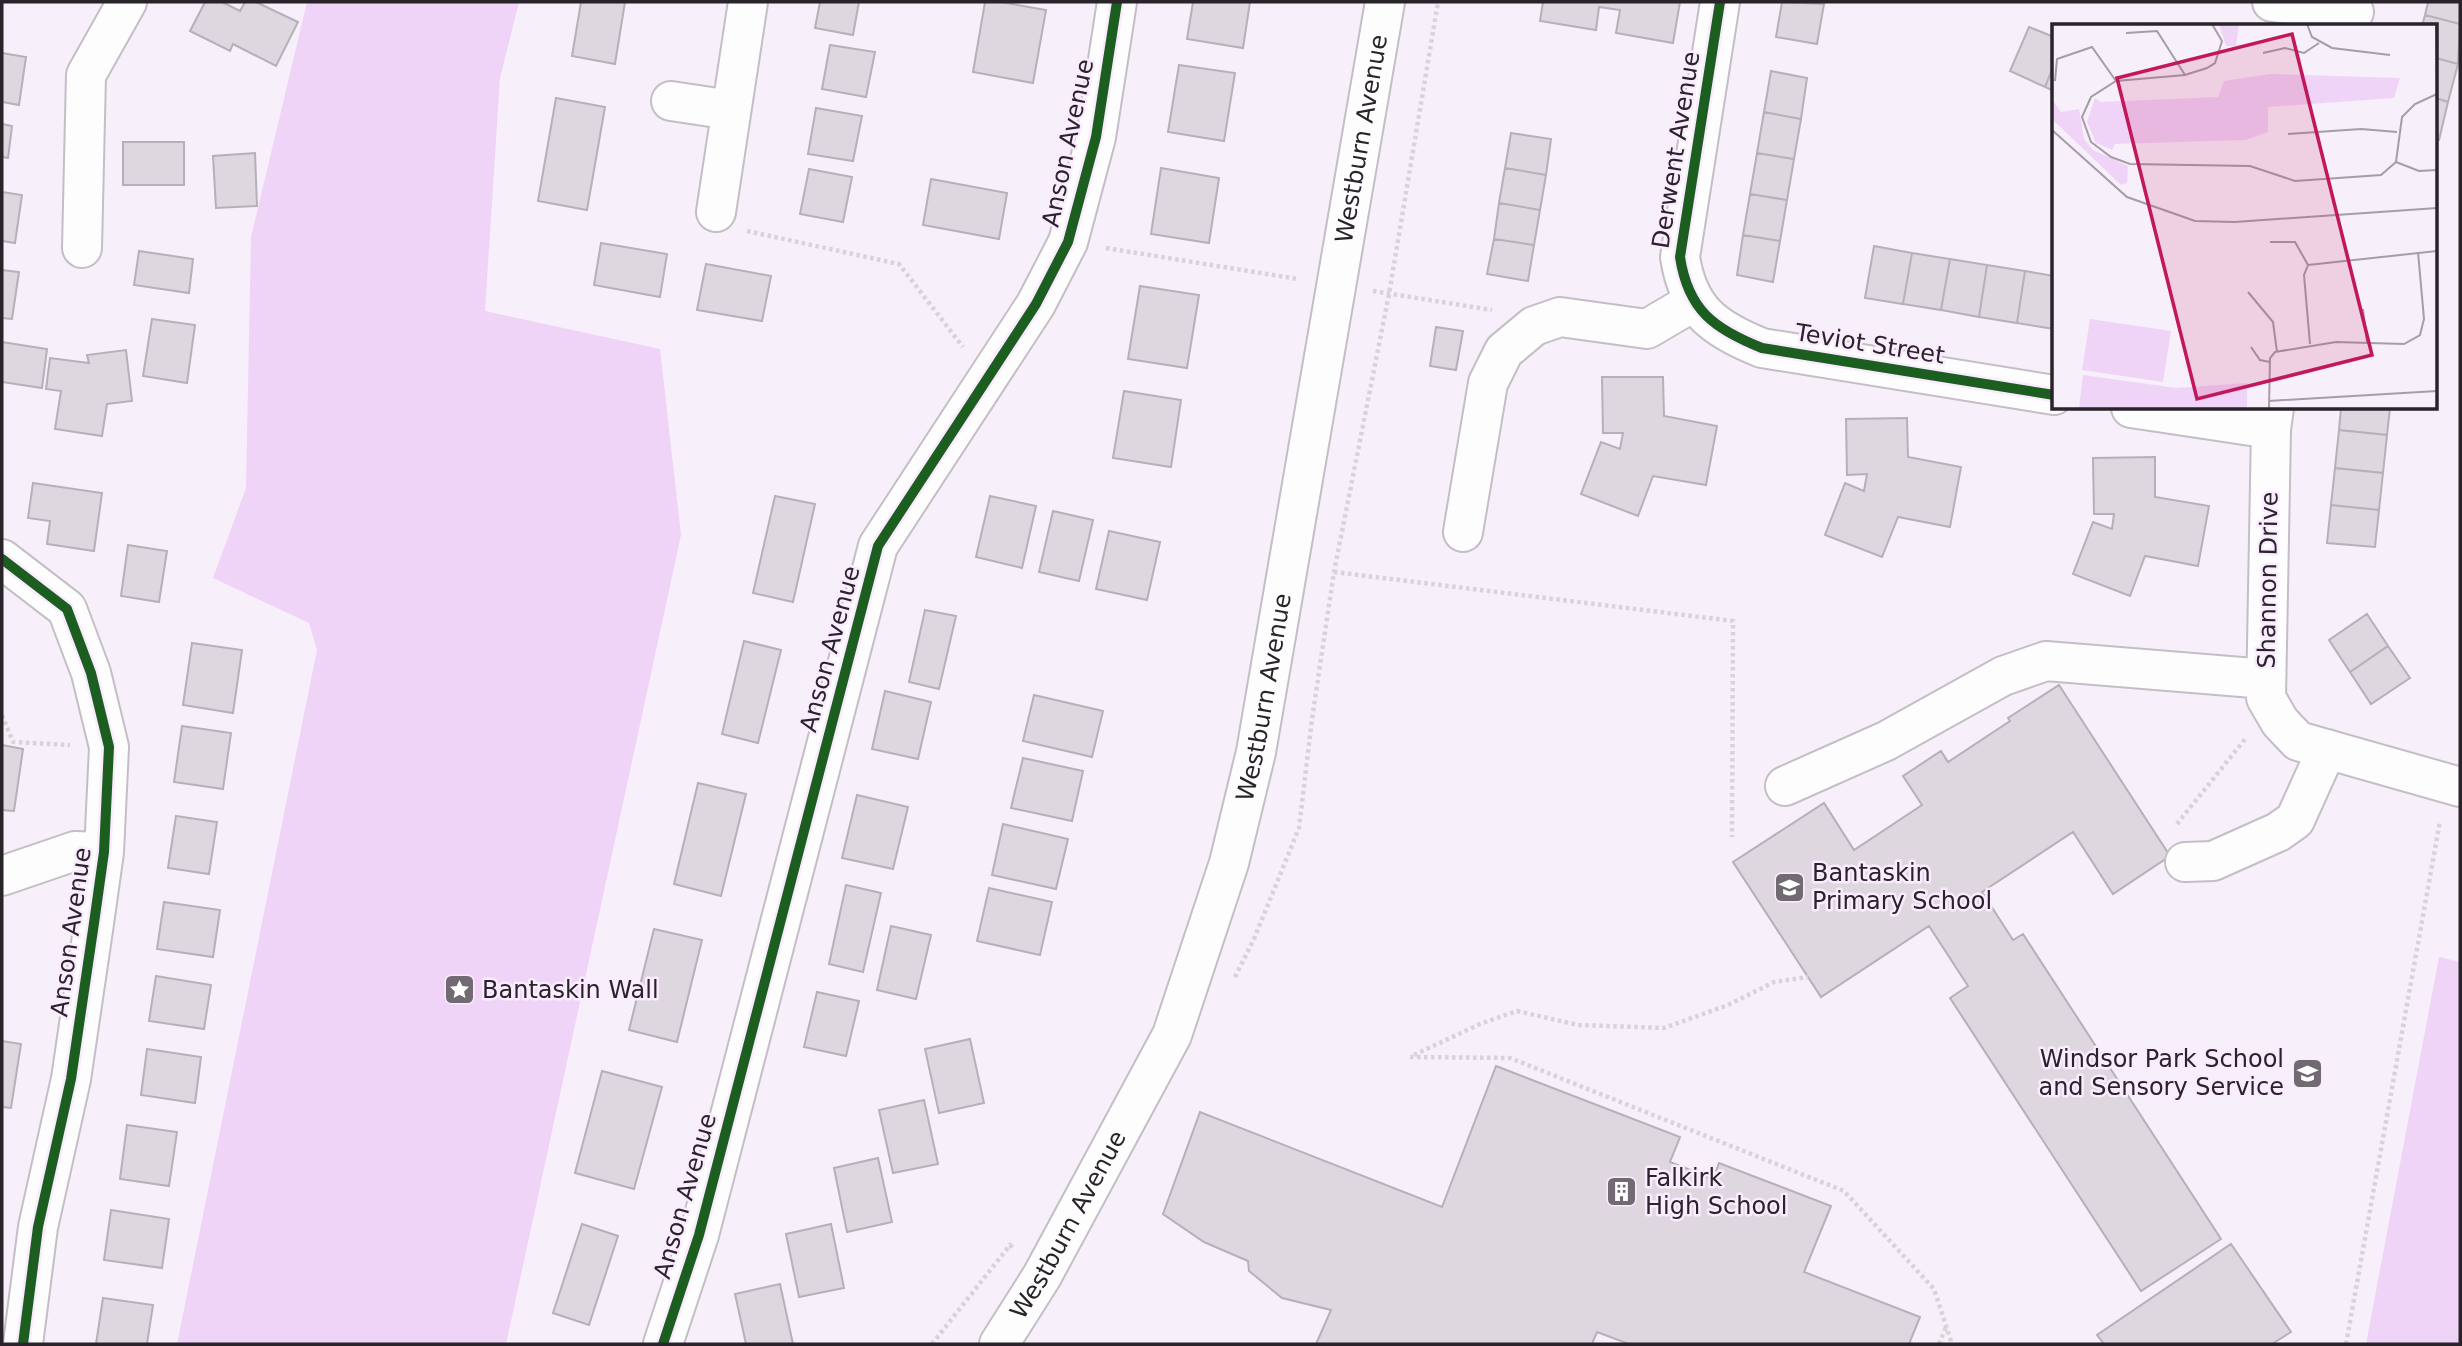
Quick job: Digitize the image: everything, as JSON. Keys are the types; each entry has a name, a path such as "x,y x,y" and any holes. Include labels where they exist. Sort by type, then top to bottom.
{"street":[{"path":"82,248 86,75 127,2"},
{"path":"716,212 748,2"},
{"name":"Anson Avenue","path":"663,1344 699,1235 878,546 1036,304 1068,242 1096,137 1117,2"},
{"name":"Westburn Avenue","path":"999,1344 1042,1276 1172,1035 1229,863 1256,752 1385,2"},
{"name":"Derwent Avenue","path":"1693,302 1684,281 1680,257 1720,2"},
{"path":"2272,2 2354,13"},
{"path":"671,100 731,110"},
{"path":"1463,532 1488,383 1504,351 1534,326 1560,317 1647,329 1693,302"},
{"name":"Teviot Street","path":"1693,302 1710,321 1735,337 1762,348 2052,395"},
{"path":"2159,410 2272,418"},
{"name":"Shannon Drive","path":"2269,694 2272,418"},
{"name":"Anson Avenue","path":"2,559 67,609 92,673 109,747 104,852 71,1079 38,1227 23,1344"},
{"path":"1785,786 1886,741 2003,676 2046,661 2269,694 2280,722 2313,745 2453,785"},
{"path":"2177,848 2213,861 2277,832 2295,820 2313,745"},
{"path":"2,876 75,851 104,852"}],"path":[{"path":"716,212 732,227 899,264 987,379"},
{"path":"1068,242 1509,313 1534,326"},
{"path":"1334,572 1733,621 1732,837"},
{"path":"2177,848 2269,694"},
{"path":"2,715 13,742 109,747"},
{"path":"2346,1344 2418,953 2453,785"},
{"path":"1808,977 1773,982 1728,1005 1664,1027 1578,1025 1517,1011 1480,1024 1410,1057 1510,1058 1844,1191 1934,1289 1952,1344"},
{"path":"1939,1344 1946,1327"}],"shaded area":[{"path":"307,2 519,2 500,78 485,311 660,349 681,535 506,1344 177,1344 317,650 309,623 213,578 246,488 251,237"},
{"path":"2439,957 2460,962 2460,1344 2366,1344"}],"building":[{"path":"205,2 222,2 240,11 245,2 256,2 298,22 276,66 233,44 230,51 190,31"},
{"path":"581,2 625,2 615,64 572,56"},
{"path":"820,2 859,2 853,35 815,28"},
{"path":"985,2 1046,10 1033,83 973,72"},
{"path":"1193,2 1250,2 1243,48 1187,39"},
{"path":"1543,2 1680,2 1673,43 1616,33 1620,10 1599,7 1596,30 1540,21"},
{"path":"1782,2 1824,4 1817,44 1776,37"},
{"path":"2428,2 2460,2 2460,24 2425,15"},
{"path":"2425,15 2460,24 2458,64 2438,59 2438,24 2423,24"},
{"path":"2029,27 2052,36 2052,70 2045,87 2010,71"},
{"path":"830,45 875,52 866,97 822,89"},
{"path":"2,53 26,57 19,105 2,102"},
{"path":"2438,59 2458,64 2448,102 2438,99"},
{"path":"1179,65 1235,73 1224,141 1168,132"},
{"path":"2052,70 2052,90 2045,87"},
{"path":"1771,71 1807,78 1801,119 1764,112"},
{"path":"556,98 605,107 587,210 538,201"},
{"path":"2438,99 2448,102 2438,140"},
{"path":"816,108 862,116 853,161 808,154"},
{"path":"1764,112 1801,119 1794,159 1757,153"},
{"path":"2,124 12,126 8,158 2,157"},
{"path":"1511,133 1551,139 1546,175 1505,168"},
{"path":"123,142 184,142 184,185 123,185"},
{"path":"255,153 257,206 216,208 213,156"},
{"path":"1757,153 1794,159 1787,200 1750,194"},
{"path":"1161,168 1219,178 1209,243 1151,234"},
{"path":"1505,168 1546,175 1540,210 1499,203"},
{"path":"809,169 852,177 843,222 800,214"},
{"path":"931,179 1007,193 999,239 923,225"},
{"path":"2,192 22,195 15,243 2,241"},
{"path":"1750,194 1787,200 1780,241 1743,235"},
{"path":"1499,203 1540,210 1534,245 1494,239"},
{"path":"1743,235 1780,241 1773,282 1737,275"},
{"path":"1494,239 1534,245 1528,281 1487,274"},
{"path":"601,243 667,254 660,297 594,285"},
{"path":"1874,246 1912,253 1903,304 1865,298"},
{"path":"139,251 193,259 189,293 134,285"},
{"path":"1912,253 1950,259 1941,310 1903,304"},
{"path":"1950,259 1987,265 1979,317 1941,310"},
{"path":"706,264 771,276 762,321 697,310"},
{"path":"1987,265 2025,271 2017,323 1979,317"},
{"path":"2,270 19,272 12,319 2,318"},
{"path":"2025,271 2052,276 2052,329 2017,323"},
{"path":"1140,286 1199,295 1187,368 1128,359"},
{"path":"152,319 195,325 187,383 143,376"},
{"path":"1436,327 1463,331 1456,370 1430,366"},
{"path":"2,342 47,349 42,388 2,382"},
{"path":"126,350 132,401 107,404 102,436 55,429 61,391 46,389 50,358 89,363 87,355"},
{"path":"1602,377 1663,377 1664,416 1717,426 1706,485 1653,476 1638,516 1581,494 1601,442 1620,449 1623,433 1603,433"},
{"path":"1124,391 1181,400 1171,467 1113,458"},
{"path":"2341,410 2390,410 2387,435 2339,430"},
{"path":"1907,418 1908,457 1961,467 1950,527 1898,517 1882,557 1825,535 1845,483 1864,491 1867,474 1847,475 1846,419"},
{"path":"2339,430 2387,435 2383,473 2335,468"},
{"path":"2155,457 2155,497 2209,506 2198,566 2145,556 2130,596 2073,574 2093,522 2112,529 2114,514 2094,514 2093,458"},
{"path":"2335,468 2383,473 2379,510 2331,505"},
{"path":"33,483 102,493 94,551 47,544 50,521 28,518"},
{"path":"775,496 815,504 793,602 753,593"},
{"path":"990,496 1036,506 1022,568 976,557"},
{"path":"2331,505 2379,510 2375,547 2327,543"},
{"path":"1053,511 1093,520 1079,581 1039,572"},
{"path":"1109,531 1160,542 1147,600 1096,589"},
{"path":"128,545 167,551 159,602 121,596"},
{"path":"925,610 956,616 939,689 909,682"},
{"path":"2367,614 2388,646 2350,672 2329,640"},
{"path":"744,641 781,650 758,743 722,734"},
{"path":"192,643 242,650 233,713 183,705"},
{"path":"2388,646 2410,678 2371,704 2350,672"},
{"name":"Bantaskin Primary School","path":"2059,685 2170,856 2113,894 2073,832 1982,892 2013,940 2023,934 2221,1239 2141,1291 1950,998 1968,986 1929,926 1821,997 1733,862 1824,803 1854,850 1922,805 1903,776 1941,751 1948,762"},
{"path":"885,691 931,702 918,759 872,749"},
{"path":"1034,695 1103,711 1092,757 1023,741"},
{"path":"182,726 231,733 223,789 174,782"},
{"path":"2,745 23,749 14,811 2,810"},
{"path":"1023,758 1083,771 1072,821 1011,808"},
{"path":"698,783 746,794 721,896 674,884"},
{"path":"857,795 908,807 893,869 842,858"},
{"path":"176,816 217,822 209,874 168,868"},
{"path":"1003,824 1068,839 1056,889 992,875"},
{"path":"846,885 881,893 863,972 829,964"},
{"path":"989,888 1052,902 1040,955 977,941"},
{"path":"164,902 220,910 213,957 157,949"},
{"path":"891,926 931,935 916,999 877,990"},
{"path":"654,929 702,940 677,1042 629,1030"},
{"path":"156,976 211,985 204,1029 149,1021"},
{"path":"817,992 859,1001 846,1056 804,1047"},
{"path":"970,1039 984,1103 939,1113 925,1049"},
{"path":"2,1041 21,1044 11,1108 2,1107"},
{"path":"147,1049 201,1057 195,1103 141,1095"},
{"name":"Falkirk High School","path":"1496,1066 1680,1137 1670,1162 1713,1179 1719,1163 1831,1206 1804,1272 1920,1317 1909,1344 1629,1344 1597,1332 1592,1344 1316,1344 1331,1310 1282,1298 1249,1271 1248,1261 1204,1242 1163,1214 1200,1112 1442,1207"},
{"path":"602,1071 662,1087 634,1189 575,1173"},
{"path":"924,1100 938,1164 893,1173 879,1110"},
{"path":"127,1125 177,1132 169,1186 120,1179"},
{"path":"878,1158 892,1222 847,1232 834,1168"},
{"path":"111,1210 169,1219 162,1268 104,1260"},
{"path":"582,1224 618,1236 589,1325 553,1313"},
{"path":"831,1224 844,1288 799,1297 786,1234"},
{"path":"2231,1244 2291,1332 2272,1344 2104,1344 2097,1335"},
{"path":"780,1284 793,1344 746,1344 735,1294"},
{"path":"103,1298 153,1305 147,1344 96,1344"}],"cycle path":[{"path":"663,1344 699,1235 878,546 1036,304 1068,242 1096,137 1117,2"},
{"path":"1720,2 1680,257 1689,291 1706,315 1730,333 1762,348 2052,395"},
{"path":"2,559 67,609 91,673 109,747 104,852 94,923 71,1079 38,1227 23,1344"}],"place":[{"name":"Bantaskin Primary School","path":"1789,887"},
{"name":"Bantaskin Wall","path":"459,990"},
{"name":"Windsor Park School and Sensory Service","path":"2307,1073"},
{"name":"Falkirk High School","path":"1622,1192"}]}
